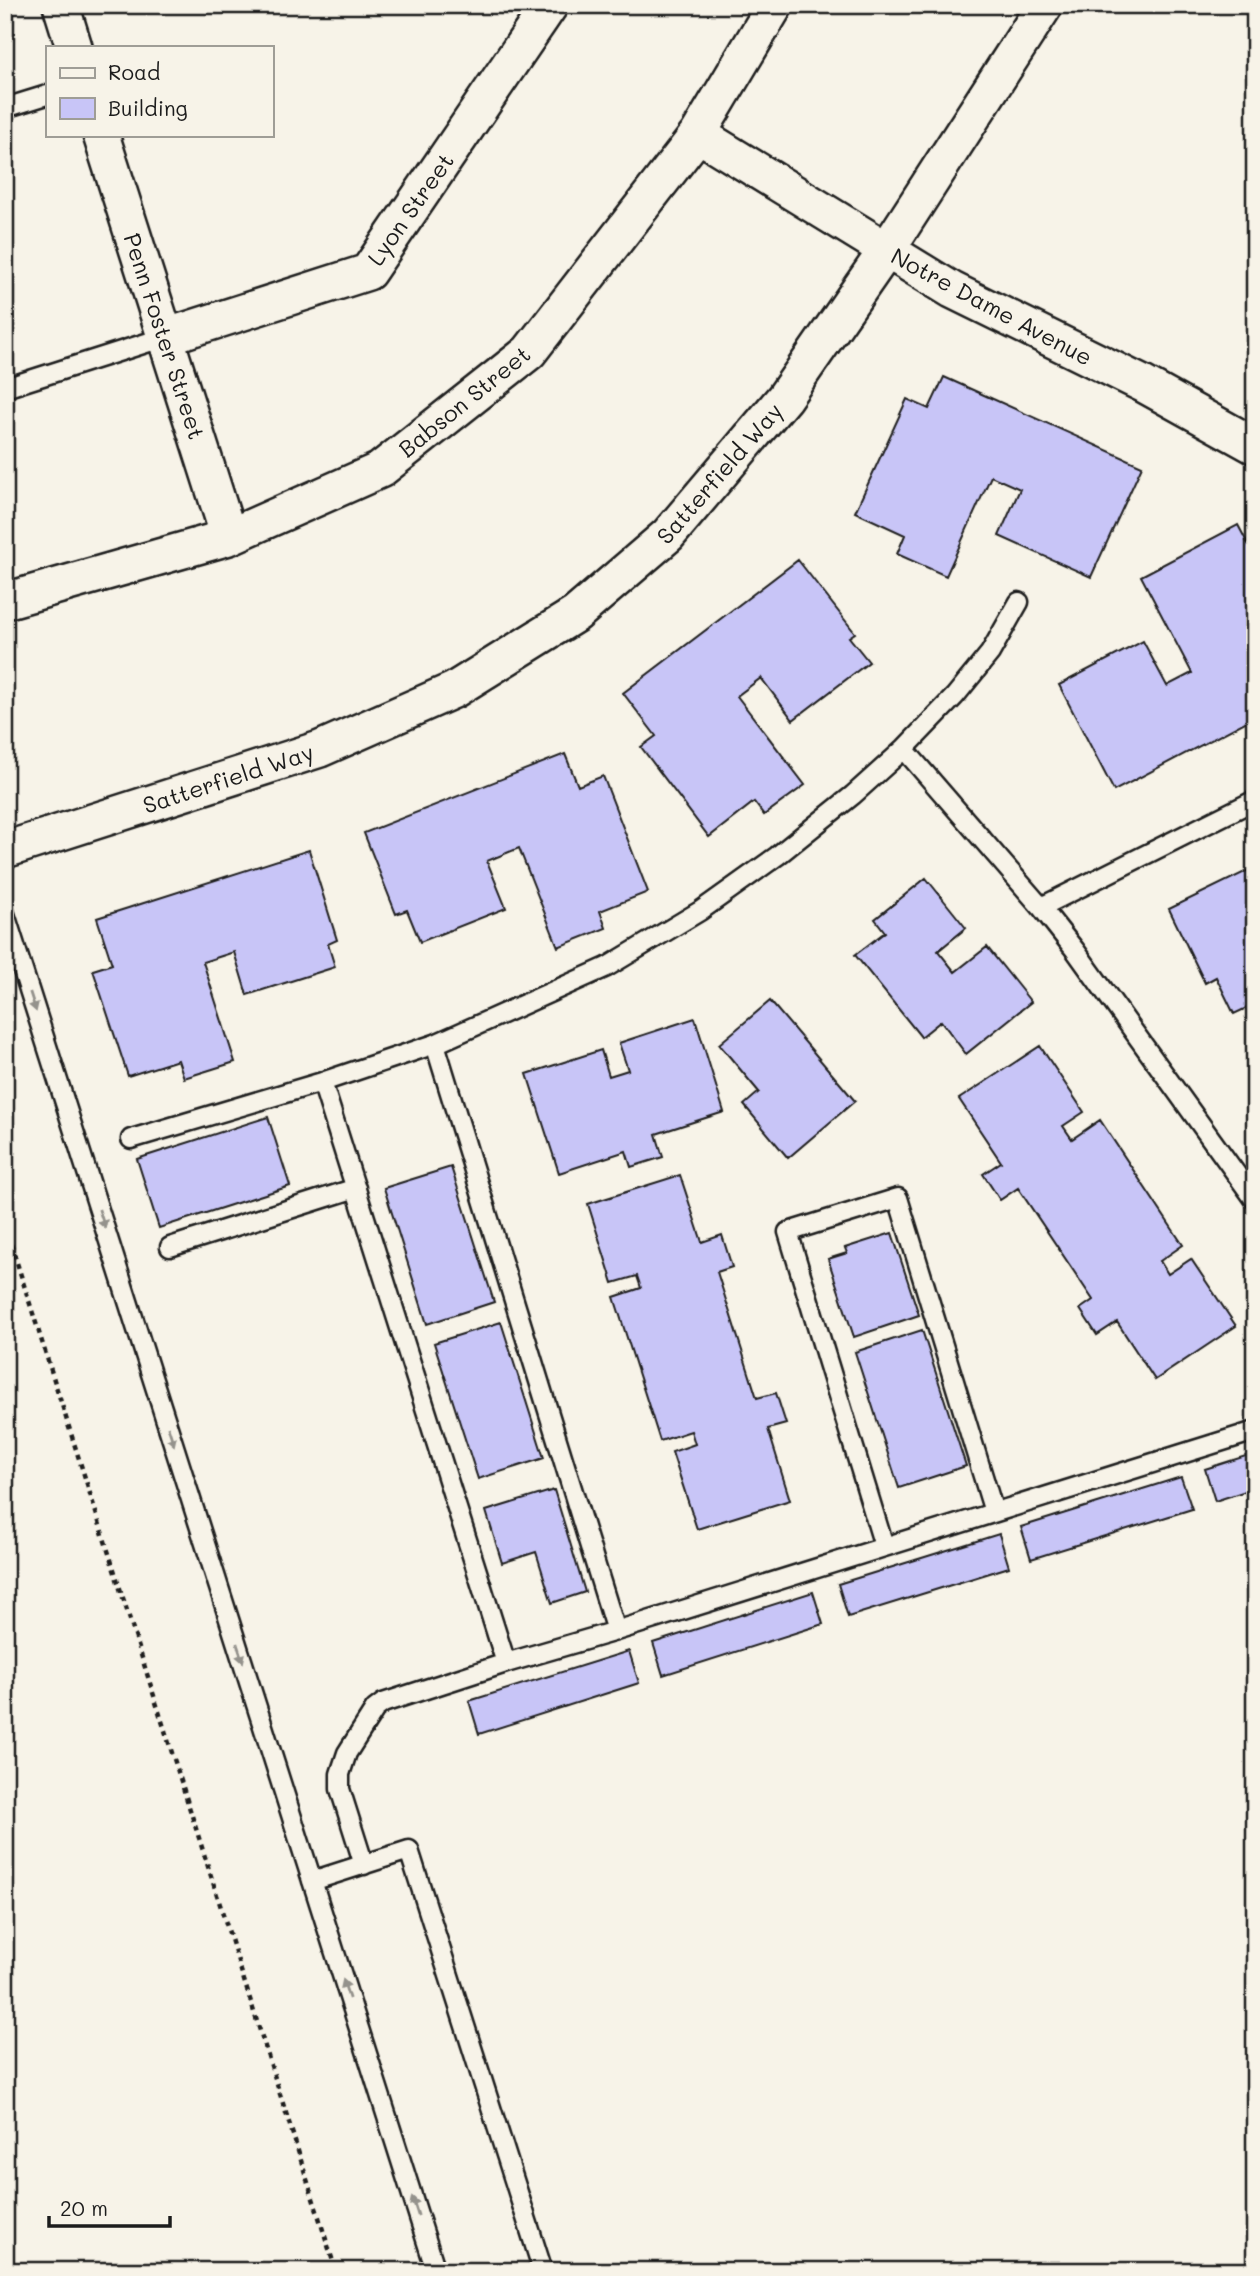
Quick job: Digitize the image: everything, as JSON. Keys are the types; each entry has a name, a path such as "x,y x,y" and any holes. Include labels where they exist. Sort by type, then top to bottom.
{"street":[{"path":"61,5 74,46"},
{"name":"Lyon Street","path":"165,337 368,272 550,5"},
{"name":"Babson Street","path":"5,601 229,537 380,470 529,352 698,134 775,5"},
{"name":"Satterfield Way","path":"5,850 320,749 454,690 576,614 668,535 784,398 886,251 1045,5"},
{"name":"Notre Dame Avenue","path":"698,134 952,290 1143,384 1255,446"},
{"name":"Penn Foster Street","path":"102,136 229,537"}],"lane":[{"path":"5,108 46,95"},
{"path":"5,388 165,337"},
{"path":"131,1139 322,1082 435,1044 607,967 700,912 777,856 904,749 955,696 990,653 1019,602"},
{"path":"904,749 1041,906 1255,1200"},
{"path":"1041,906 1255,800"},
{"path":"5,914 436,2271"},
{"path":"435,1044 616,1631"},
{"path":"322,1082 506,1663"},
{"path":"170,1247 356,1188"},
{"path":"884,1546 788,1232 898,1198 994,1512"},
{"path":"364,1865 340,1789 340,1774 347,1753 375,1709 383,1703 1255,1431"},
{"path":"312,1881 409,1850 543,2271"}],"path":[{"path":"5,1225 336,2271"}],"building":[{"path":"944,377 1142,466 1091,577 999,536 1020,489 991,476 946,576 897,554 905,535 855,512 907,399 929,409"},
{"path":"1238,525 1255,557 1255,717 1114,791 1059,685 1143,641 1167,686 1192,673 1141,576"},
{"path":"798,560 855,633 849,637 869,662 793,720 761,678 737,696 805,785 764,815 754,802 709,837 641,747 656,736 623,693"},
{"path":"565,754 578,786 603,776 648,892 600,911 606,928 558,947 519,848 487,861 506,908 420,942 407,910 396,914 364,833"},
{"path":"309,850 337,940 328,944 335,967 247,995 234,952 203,962 235,1062 184,1078 178,1060 128,1076 93,970 112,964 97,918"},
{"path":"1255,867 1255,1004 1234,1014 1216,977 1205,983 1169,909"},
{"path":"926,878 966,928 938,951 955,972 987,947 1031,1002 966,1054 941,1021 921,1037 855,955 885,932 875,919"},
{"path":"770,1001 855,1101 788,1158 744,1105 759,1092 719,1044"},
{"path":"695,1018 724,1112 656,1134 663,1157 631,1167 626,1151 559,1173 527,1074 601,1050 609,1076 628,1070 619,1043"},
{"path":"1040,1046 1084,1112 1063,1126 1072,1139 1100,1120 1183,1245 1160,1261 1168,1274 1191,1259 1236,1326 1155,1380 1117,1322 1097,1335 1080,1309 1093,1300 1018,1188 1000,1200 983,1174 1001,1162 959,1099"},
{"path":"268,1117 290,1186 159,1228 137,1159"},
{"path":"451,1167 494,1302 427,1324 384,1188"},
{"path":"680,1175 702,1242 722,1235 732,1267 717,1272 757,1398 776,1393 786,1424 768,1429 790,1500 697,1529 672,1452 695,1444 691,1431 660,1441 614,1297 641,1288 637,1276 613,1283 588,1204"},
{"path":"892,1233 919,1315 854,1337 828,1259 847,1253 845,1248"},
{"path":"501,1322 544,1458 478,1479 434,1343"},
{"path":"922,1330 966,1466 899,1488 855,1352"},
{"path":"1255,1453 1255,1488 1215,1501 1205,1469"},
{"path":"1181,1477 1192,1509 1031,1559 1021,1527"},
{"path":"554,1490 585,1592 552,1603 536,1552 502,1563 486,1511"},
{"path":"999,1534 1009,1567 848,1617 838,1584"},
{"path":"813,1592 823,1624 663,1675 653,1643"},
{"path":"629,1651 639,1683 479,1734 469,1701"}]}
